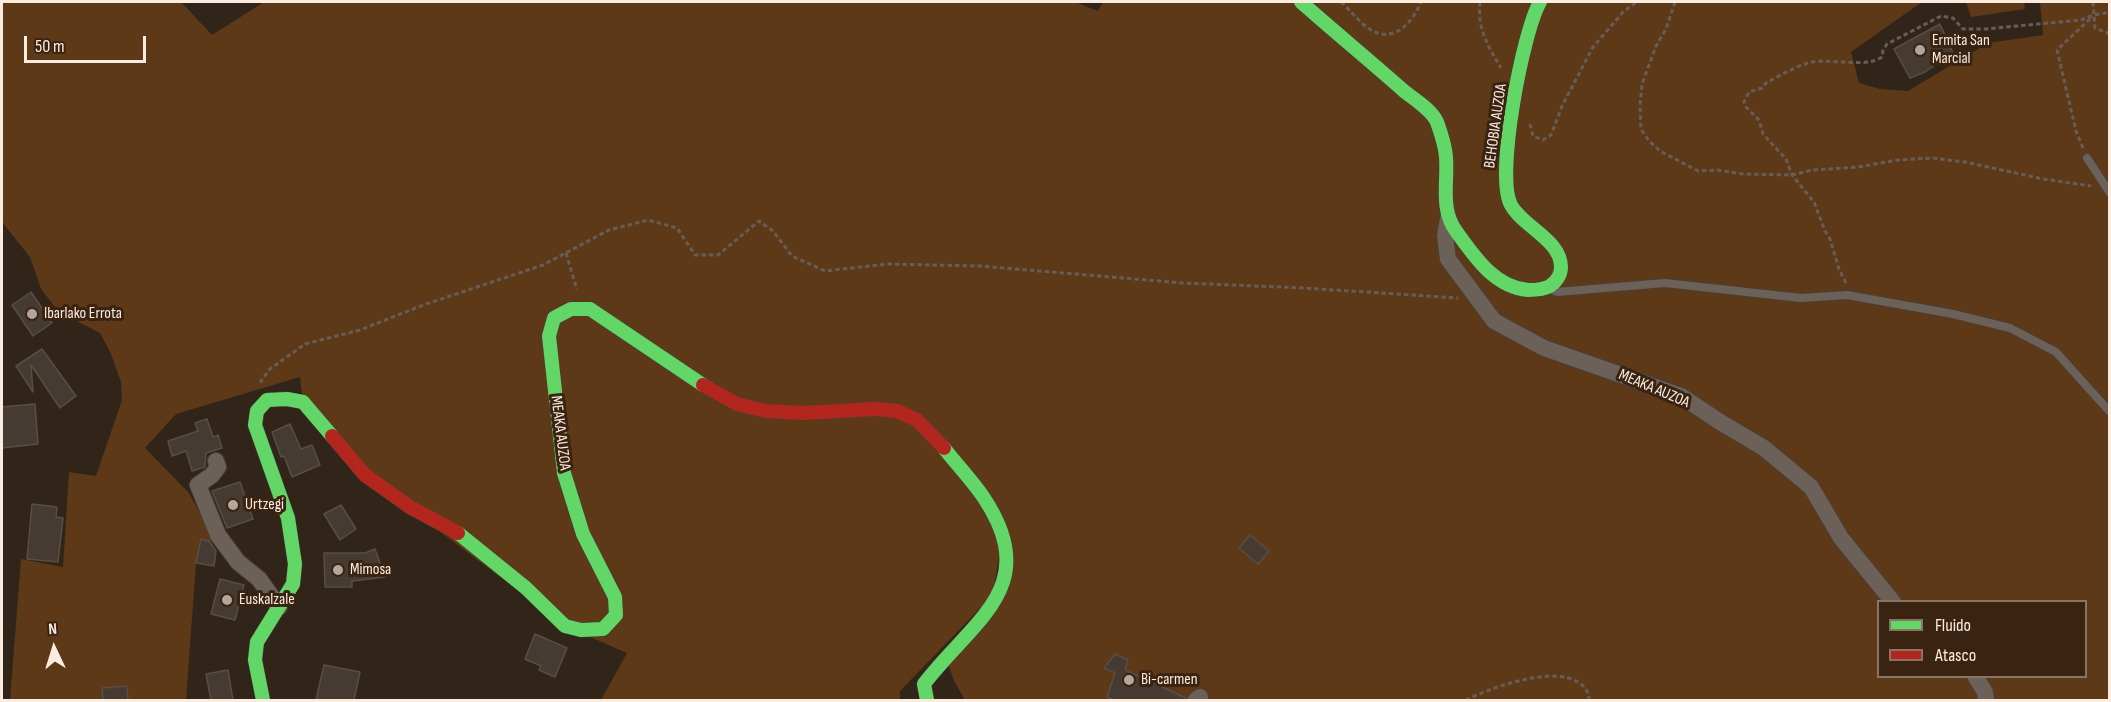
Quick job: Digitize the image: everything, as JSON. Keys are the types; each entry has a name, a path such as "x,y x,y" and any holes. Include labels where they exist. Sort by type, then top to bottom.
{"street":[{"path":"1300,2 1435,118 1444,140 1445,205 1448,219 1478,262 1510,286 1535,290 1549,288"},
{"name":"BEHOBIA AUZOA","path":"1540,2 1532,17 1516,91 1506,180 1509,201 1518,217 1557,253 1561,267 1558,278 1549,288"},
{"name":"MEAKA AUZOA","path":"1448,219 1445,236 1448,259 1494,321 1544,348 1681,396 1764,448 1811,487 1840,538 1891,600"},
{"path":"578,306 590,309 654,355 741,405 762,410 816,413 879,409 898,411 921,421 938,440 955,463 982,492 993,510 1007,548 1008,565 1001,591 988,610 935,667 924,684 927,700"},
{"name":"MEAKA AUZOA","path":"267,400 287,399 303,402 365,475 410,507 461,535 526,588 565,626 581,630 603,629 616,615 615,597 583,534 564,473 551,366 549,336 554,318 566,309 578,306"},
{"path":"264,700 255,660 257,642 293,584 295,564 288,518 255,425 257,411 267,400"},
{"path":"216,460 218,467 212,475 198,485 218,535 238,562 260,579 279,607"},
{"path":"1976,678 1986,700"}],"lane":[{"path":"2087,158 2108,191"},
{"path":"1549,288 1557,292 1665,283 1801,297 1847,295 1953,314 2010,328 2056,352 2109,412"}],"path":[{"path":"1341,2 1365,27 1379,33 1391,34 1407,26 1415,17 1421,2"},
{"path":"1480,2 1478,12 1483,38 1516,91"},
{"path":"1529,119 1533,136 1542,140 1551,135 1562,106 1593,47 1624,11 1637,2"},
{"path":"1676,2 1642,84 1641,129 1660,151 1698,171 1717,170 1743,174 1792,175 1812,170 1932,158 1965,162 2108,191"},
{"path":"2093,2 2095,28 2109,34"},
{"path":"1847,295 1848,288 1814,202 1792,175 1786,159 1763,134 1759,120 1746,107 1746,96 1749,92 1762,88 1766,83 1808,63 1879,60 1887,44 1941,16 1953,18 1963,29 1985,29 2081,20 2109,12"},
{"path":"2087,158 2076,131 2057,50 2094,15"},
{"path":"267,400 261,381 270,369 305,345 360,330 426,304 543,265 609,230 648,220 677,228 695,255 718,255 759,221 773,231 792,256 825,271 888,264 979,266 1183,283 1477,299"},
{"path":"566,253 577,293 578,306"},
{"path":"1466,700 1481,693 1542,676 1559,675 1584,686 1589,700"}],"shaded area":[{"path":"2,2 181,2 212,35 264,2 1075,2 1098,11 1103,2 1922,2 1851,52 1859,83 1880,89 1908,91 1988,43 2043,35 2040,2 2109,2 2109,700 965,700 954,681 947,660 1003,599 1001,543 993,595 900,691 900,700 601,700 627,653 565,626 365,475 303,402 300,377 176,414 145,448 189,493 210,533 218,542 201,540 196,563 186,700 10,700 21,559 63,567 69,472 96,476 122,400 121,382 111,354 100,333 59,312 41,289 30,257 2,222"},
{"path":"1966,2 2024,2 2025,9 1971,17"}],"building":[{"name":"Ermita San Marcial","path":"1940,24 1953,53 1925,72 1910,78 1894,49"},
{"name":"Ibarlako Errota","path":"31,292 52,323 33,336 12,305"},
{"path":"42,349 76,396 60,408 31,365 33,392 16,366"},
{"path":"35,404 38,444 2,448 2,407"},
{"path":"207,419 213,437 218,435 222,448 206,453 205,467 192,471 186,451 172,456 168,441 198,431 195,423"},
{"path":"290,424 301,449 312,445 320,465 292,477 284,456 281,457 272,432"},
{"name":"Urtzegi","path":"240,482 253,519 227,528 212,491"},
{"path":"32,504 57,507 56,517 63,518 58,562 27,559"},
{"path":"341,505 356,529 340,540 324,514"},
{"path":"1250,535 1269,551 1258,564 1239,548"},
{"path":"201,539 209,541 216,551 214,566 196,563"},
{"path":"375,549 385,577 352,581 352,587 325,587 324,553 365,553"},
{"name":"Euskalzale","path":"220,579 244,585 235,620 211,614"},
{"path":"535,634 567,648 555,677 539,670 541,666 525,659"},
{"name":"Bi-carmen","path":"1115,654 1128,660 1125,670 1186,700 1115,700 1107,697 1115,673 1104,668"},
{"path":"324,665 360,672 354,700 316,700"},
{"path":"228,670 233,700 211,700 206,674"},
{"path":"127,686 128,700 103,700 102,688"}],"traffic: fast":[{"path":"1301,2 1435,118 1445,153 1446,205 1451,223 1470,250 1495,277 1516,288 1528,290 1550,286 1558,278 1561,267 1555,249 1511,205 1507,189 1506,165 1513,104 1526,42 1540,2"},
{"path":"458,533 526,588 565,626 581,630 603,629 616,615 615,597 583,534 564,473 549,336 554,318 571,309 590,309 703,385"},
{"path":"263,700 255,660 257,642 293,584 295,564 288,518 255,425 257,411 267,400 287,399 303,402 332,436"},
{"path":"927,700 924,684 980,620 994,600 1004,579 1006,556 1000,529 984,498 944,448"}],"traffic: jam":[{"path":"703,385 737,404 766,411 803,413 875,409 897,411 917,420 944,448"},
{"path":"332,436 365,475 410,507 458,533"}],"place":[{"name":"Ermita San Marcial","path":"1920,50"},
{"name":"Ibarlako Errota","path":"32,314"},
{"name":"Urtzegi","path":"233,505"},
{"name":"Mimosa","path":"338,570"},
{"name":"Euskalzale","path":"227,600"},
{"name":"Bi-carmen","path":"1129,680"}]}
